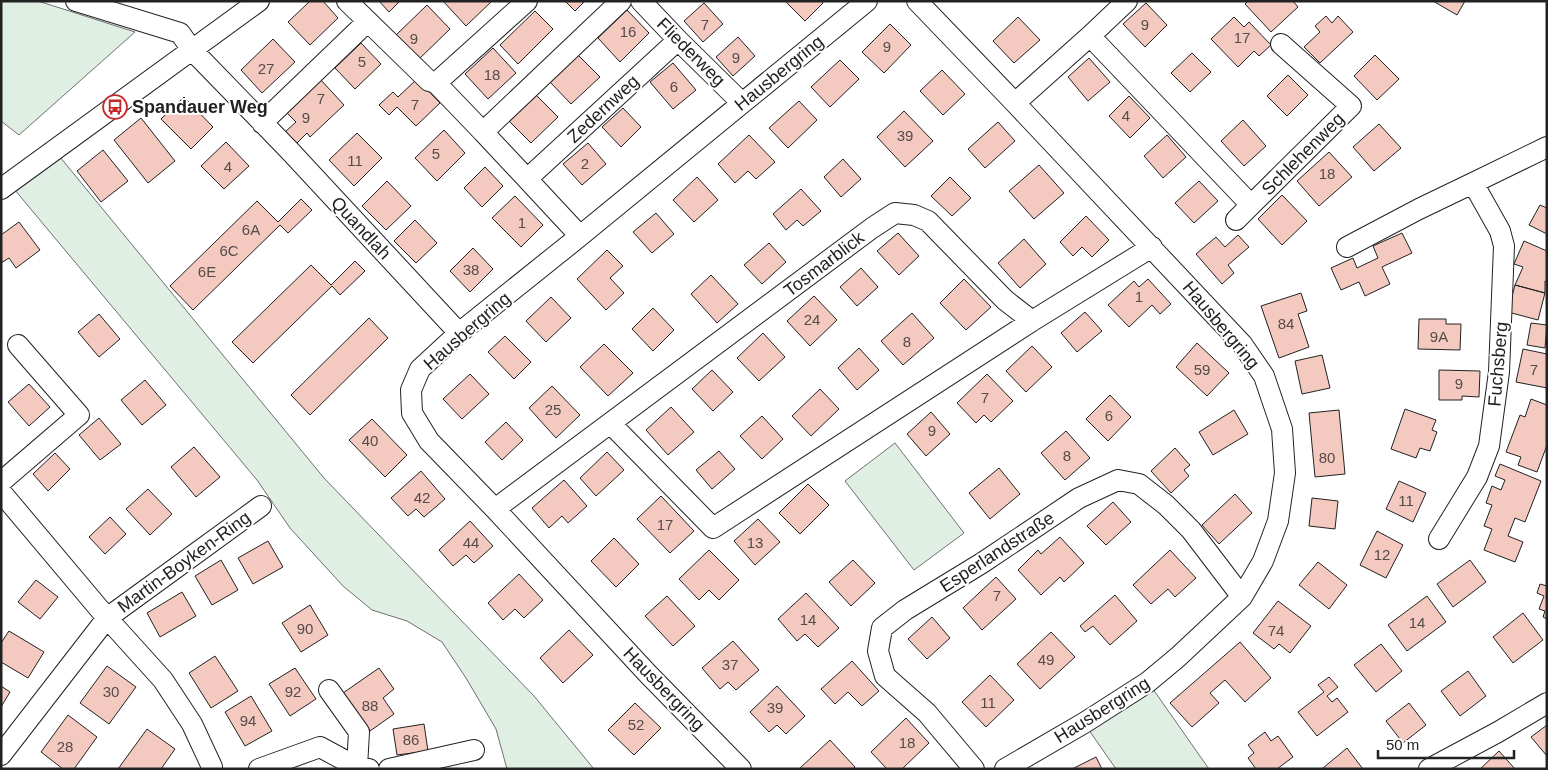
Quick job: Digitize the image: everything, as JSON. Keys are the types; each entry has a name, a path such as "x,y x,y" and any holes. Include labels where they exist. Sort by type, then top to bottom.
{"street":[{"path":"76,1 180,33 192,50"},
{"path":"1,189 259,1"},
{"path":"347,1 429,81 436,83 580,236"},
{"path":"436,83 527,1"},
{"path":"483,132 621,1"},
{"name":"Fliederweg","path":"641,1 742,102"},
{"name":"Hausbergring","path":"917,1 1016,103 1242,344 1264,376 1282,429 1285,473 1278,521 1263,561 1242,597 1178,657 1148,682 1084,723 1005,769"},
{"path":"1016,103 1127,1"},
{"name":"Hausbergring","path":"741,769 648,674 495,509 429,441 412,413 411,390 420,369 459,333 742,102 854,5"},
{"path":"262,123 368,22"},
{"name":"Schlehenweg","path":"1090,36 1251,204"},
{"name":"Zedernweg","path":"528,179 678,40"},
{"name":"Schlehenweg","path":"1236,220 1351,106 1281,44"},
{"name":"Quandlah","path":"192,50 459,333"},
{"path":"1347,247 1419,209 1547,147"},
{"name":"Fuchsberg","path":"1439,539 1478,478 1489,446 1499,372 1504,246 1500,231 1473,183"},
{"name":"Tosmarblick","path":"495,509 872,228 895,213 914,215 928,221 1005,300 1032,321"},
{"path":"611,424 713,528 1032,321 1152,247"},
{"path":"1,482 79,415 18,346"},
{"name":"Esperlandstraße","path":"974,769 927,713 885,676 878,651 882,628 905,610 982,564 1079,498 1118,480 1139,484 1166,505 1191,530 1242,597"},
{"name":"Martin-Boyken-Ring","path":"1,492 163,680 192,724 217,768"},
{"name":"Martin-Boyken-Ring","path":"108,618 261,506"},
{"path":"1,755 108,618"},
{"path":"329,690 359,732 363,768"},
{"path":"1429,769 1547,703"},
{"path":"259,769 320,747 363,768"},
{"path":"389,769 474,750"}],"green space":[{"path":"1,1 38,1 135,32 19,135 1,121"},
{"path":"55,151 324,478 534,696 594,769 507,769 496,729 442,642 407,621 372,610 343,586 290,528 257,480 9,183"},
{"path":"895,443 964,533 914,570 845,481"},
{"path":"1148,682 1209,769 1116,769 1084,723"}],"building":[{"path":"310,1 323,1 338,18 310,45 288,22"},
{"path":"379,1 400,1 389,12"},
{"path":"443,1 492,1 466,26"},
{"path":"565,1 585,1 575,11"},
{"path":"787,1 822,1 823,3 805,21"},
{"path":"1248,1 1293,1 1298,7 1271,32 1245,4"},
{"path":"1433,1 1465,1 1457,15"},
{"path":"704,3 723,24 703,42 684,21"},
{"path":"1146,3 1167,25 1145,47 1123,24"},
{"path":"427,5 450,29 417,61 394,37"},
{"path":"627,10 649,33 620,62 598,38"},
{"path":"535,11 553,29 518,64 500,45"},
{"path":"1326,16 1332,23 1338,16 1353,32 1320,63 1304,47 1320,32 1315,26"},
{"path":"1018,17 1040,40 1014,63 993,41"},
{"path":"1234,17 1244,27 1249,22 1271,45 1259,56 1254,51 1238,67 1211,39"},
{"path":"890,24 911,45 884,73 862,52"},
{"path":"738,37 755,56 733,76 716,57"},
{"path":"273,39 295,62 262,93 241,70"},
{"path":"361,43 381,64 355,89 335,68"},
{"path":"493,48 516,73 488,99 465,74"},
{"path":"1192,53 1211,72 1190,92 1171,73"},
{"path":"578,55 600,77 571,104 550,82"},
{"path":"1375,55 1399,79 1377,100 1354,76"},
{"path":"1089,58 1110,82 1088,101 1068,77"},
{"path":"840,60 859,79 830,107 811,87"},
{"path":"673,63 696,90 673,109 650,82"},
{"path":"942,70 965,94 943,115 920,91"},
{"path":"1288,75 1308,95 1287,116 1267,96"},
{"path":"320,79 344,105 310,137 307,133 296,144 285,132 296,122 286,112"},
{"path":"417,79 440,103 416,126 397,107 389,115 379,105 393,92 398,97"},
{"path":"536,95 558,117 531,143 509,121"},
{"path":"1129,96 1150,118 1130,138 1109,116"},
{"path":"184,97 213,127 191,149 161,119"},
{"path":"799,101 817,120 788,148 769,128"},
{"path":"623,108 641,127 621,147 602,127"},
{"path":"904,111 933,141 905,167 877,137"},
{"path":"141,118 175,161 148,183 114,140"},
{"path":"1243,120 1266,146 1244,166 1221,141"},
{"path":"998,122 1015,141 985,168 968,149"},
{"path":"1379,124 1401,148 1374,171 1353,147"},
{"path":"444,130 465,153 437,181 415,158"},
{"path":"357,133 382,158 354,186 329,160"},
{"path":"749,135 775,162 756,179 748,171 735,183 718,164"},
{"path":"1167,135 1186,157 1163,178 1144,156"},
{"path":"226,142 249,166 224,189 201,166"},
{"path":"588,143 606,164 582,185 563,164"},
{"path":"103,150 128,181 101,202 77,171"},
{"path":"1329,152 1352,177 1319,206 1297,181"},
{"path":"843,159 861,179 841,197 824,177"},
{"path":"1039,165 1064,193 1034,219 1009,191"},
{"path":"485,167 503,186 482,207 464,188"},
{"path":"697,177 718,200 694,222 673,200"},
{"path":"950,177 971,198 952,216 931,196"},
{"path":"387,181 411,206 386,230 362,206"},
{"path":"1199,181 1218,201 1194,223 1175,203"},
{"path":"801,189 821,211 803,226 797,220 786,230 773,214"},
{"path":"1282,195 1307,221 1282,245 1258,219"},
{"path":"515,196 543,225 521,247 492,218"},
{"path":"301,199 312,210 288,233 280,225 193,310 170,286 257,201 278,222"},
{"path":"1540,205 1547,208 1547,234 1529,225"},
{"path":"656,213 674,234 652,253 633,232"},
{"path":"1086,216 1109,240 1092,257 1082,247 1073,256 1060,242"},
{"path":"415,220 437,243 416,263 394,241"},
{"path":"19,222 40,250 16,268 9,258 1,263 1,235"},
{"path":"898,233 919,256 899,275 877,251"},
{"path":"1402,233 1412,253 1382,267 1390,284 1365,296 1359,282 1341,290 1331,268 1353,258 1357,268 1378,258 1373,246"},
{"path":"1238,235 1249,247 1228,265 1234,273 1222,284 1196,254 1216,237 1225,247"},
{"path":"1024,239 1046,264 1020,288 998,263"},
{"path":"1524,241 1547,251 1545,293 1515,285 1523,267 1514,264"},
{"path":"769,243 786,262 762,284 744,265"},
{"path":"473,248 493,269 470,292 450,271"},
{"path":"607,250 623,266 610,278 624,293 606,310 577,279"},
{"path":"355,261 365,271 340,295 332,286 253,363 232,342 311,265 331,285"},
{"path":"861,268 878,287 857,306 840,287"},
{"path":"711,275 738,304 717,323 691,294"},
{"path":"964,279 991,307 966,330 940,303"},
{"path":"1148,279 1171,304 1160,314 1152,305 1129,327 1108,305 1134,281 1139,287"},
{"path":"1515,285 1545,293 1538,320 1508,312"},
{"path":"1301,293 1307,311 1298,314 1309,347 1279,358 1261,306"},
{"path":"814,296 837,320 810,346 787,321"},
{"path":"551,297 571,318 546,342 526,321"},
{"path":"653,308 674,330 653,351 632,329"},
{"path":"1085,312 1102,331 1077,352 1061,333"},
{"path":"912,313 934,338 903,365 881,341"},
{"path":"99,314 120,339 99,357 78,332"},
{"path":"369,318 388,338 310,415 291,395"},
{"path":"1419,319 1446,319 1446,324 1461,324 1460,350 1418,349"},
{"path":"1531,323 1547,325 1545,348 1527,345"},
{"path":"763,333 785,357 759,381 737,358"},
{"path":"505,336 531,362 514,379 488,352"},
{"path":"1197,343 1229,373 1207,396 1176,367"},
{"path":"604,344 633,373 608,396 580,367"},
{"path":"1032,346 1052,367 1026,392 1006,371"},
{"path":"859,348 879,370 857,390 838,368"},
{"path":"1523,349 1547,354 1547,388 1516,382"},
{"path":"1322,355 1330,388 1302,394 1295,361"},
{"path":"712,370 733,392 713,411 692,389"},
{"path":"1439,370 1480,371 1479,397 1462,396 1462,400 1439,400"},
{"path":"470,374 489,394 462,419 443,399"},
{"path":"987,374 1013,401 991,422 984,415 976,423 957,403"},
{"path":"145,380 166,405 142,425 121,400"},
{"path":"29,384 50,407 29,426 8,402"},
{"path":"552,386 580,415 556,438 529,408"},
{"path":"820,389 839,409 811,436 792,416"},
{"path":"1110,395 1131,417 1108,441 1086,419"},
{"path":"1531,399 1547,405 1547,445 1537,472 1518,465 1521,457 1506,452 1520,415 1525,417"},
{"path":"671,407 694,432 668,455 646,430"},
{"path":"1405,409 1436,420 1432,430 1437,432 1430,451 1420,448 1416,458 1391,449"},
{"path":"1234,410 1248,434 1213,455 1199,432"},
{"path":"1339,410 1345,474 1315,477 1309,413"},
{"path":"931,412 950,434 926,456 907,434"},
{"path":"762,416 783,439 762,459 740,436"},
{"path":"99,418 121,444 100,460 79,435"},
{"path":"372,419 407,455 385,477 349,440"},
{"path":"506,422 523,440 502,460 485,442"},
{"path":"1066,431 1090,458 1065,480 1041,453"},
{"path":"194,447 220,477 196,497 171,467"},
{"path":"1175,448 1190,465 1184,470 1189,476 1171,493 1151,471"},
{"path":"719,451 735,469 712,489 696,470"},
{"path":"607,452 624,470 596,496 580,478"},
{"path":"55,453 70,469 48,491 33,474"},
{"path":"1500,464 1541,481 1525,522 1515,518 1508,536 1523,542 1515,562 1484,550 1492,529 1484,526 1492,505 1486,503 1492,486 1501,490 1505,480 1495,476"},
{"path":"999,468 1020,494 990,519 969,493"},
{"path":"421,471 445,499 424,517 416,509 408,516 391,498"},
{"path":"564,480 587,506 568,523 562,516 549,528 532,508"},
{"path":"1399,481 1426,493 1413,522 1386,509"},
{"path":"808,484 829,505 800,534 779,513"},
{"path":"148,489 172,514 150,535 126,509"},
{"path":"1235,494 1252,513 1219,544 1202,525"},
{"path":"661,496 694,531 670,553 637,519"},
{"path":"1312,498 1338,501 1335,529 1309,526"},
{"path":"1113,502 1131,522 1106,545 1087,526"},
{"path":"110,517 126,534 105,554 89,537"},
{"path":"758,519 780,542 755,565 734,541"},
{"path":"470,521 493,546 474,563 466,555 453,566 439,550"},
{"path":"1377,531 1403,545 1386,578 1360,565"},
{"path":"1060,537 1084,563 1064,582 1060,577 1041,595 1018,570 1038,550 1041,554"},
{"path":"614,538 639,564 616,587 591,561"},
{"path":"268,541 283,567 253,584 238,558"},
{"path":"709,550 739,580 719,600 709,590 699,600 679,579"},
{"path":"1170,550 1196,578 1175,597 1168,589 1151,604 1133,585"},
{"path":"221,560 238,590 212,605 195,576"},
{"path":"853,560 875,583 851,606 829,582"},
{"path":"1470,560 1486,582 1453,607 1437,584"},
{"path":"1318,562 1347,585 1329,609 1299,585"},
{"path":"519,574 543,600 524,618 515,609 503,620 488,603"},
{"path":"996,577 1016,599 982,630 963,608"},
{"path":"36,580 58,597 40,619 18,602"},
{"path":"1540,584 1547,586 1547,619 1543,617 1545,611 1539,609 1544,596 1537,593"},
{"path":"182,592 196,616 160,637 147,613"},
{"path":"806,593 839,628 818,647 805,634 797,641 778,619"},
{"path":"1115,595 1137,621 1110,645 1093,626 1085,632 1080,626"},
{"path":"667,596 695,626 673,646 645,616"},
{"path":"1427,596 1446,622 1407,651 1388,625"},
{"path":"1278,601 1311,626 1290,653 1279,644 1274,649 1253,633"},
{"path":"310,605 328,635 301,652 282,623"},
{"path":"1523,613 1543,640 1513,663 1493,637"},
{"path":"932,617 950,638 927,659 908,639"},
{"path":"569,630 593,655 563,683 540,658"},
{"path":"9,631 44,652 28,678 1,662 1,643"},
{"path":"1051,632 1075,657 1040,689 1017,664"},
{"path":"733,641 759,670 736,690 728,682 720,689 702,668"},
{"path":"1240,642 1271,678 1245,702 1225,680 1210,693 1219,703 1192,727 1170,703"},
{"path":"1381,644 1402,671 1376,692 1354,665"},
{"path":"215,656 238,691 211,708 189,673"},
{"path":"852,661 879,691 862,706 848,692 835,704 821,689"},
{"path":"107,666 136,687 109,724 80,703"},
{"path":"295,668 316,699 290,716 269,684"},
{"path":"379,668 394,689 383,698 394,714 370,731 343,693"},
{"path":"1468,671 1486,696 1460,716 1441,691"},
{"path":"990,675 1014,700 986,727 962,702"},
{"path":"1329,677 1338,687 1327,696 1332,702 1337,698 1348,712 1317,736 1298,712 1324,692 1318,685"},
{"path":"1,686 10,692 1,707"},
{"path":"777,686 805,716 786,734 777,725 769,732 750,712"},
{"path":"251,696 272,731 245,746 225,712"},
{"path":"635,703 661,728 634,755 608,730"},
{"path":"1409,703 1426,725 1403,743 1386,721"},
{"path":"68,715 97,737 74,769 63,769 41,752"},
{"path":"906,718 929,743 902,769 887,769 871,752"},
{"path":"424,724 428,751 397,755 393,729"},
{"path":"1547,725 1547,756 1531,737"},
{"path":"147,729 175,749 161,769 118,769"},
{"path":"1265,732 1271,741 1278,736 1293,757 1277,769 1256,769 1248,758 1254,753 1248,745"},
{"path":"830,740 855,767 853,769 799,769"},
{"path":"1347,748 1363,769 1323,769 1323,768"},
{"path":"1499,751 1515,769 1480,769"},
{"path":"1096,757 1102,769 1072,769"}],"place":[{"name":"Spandauer Weg","path":"115,107"}]}
